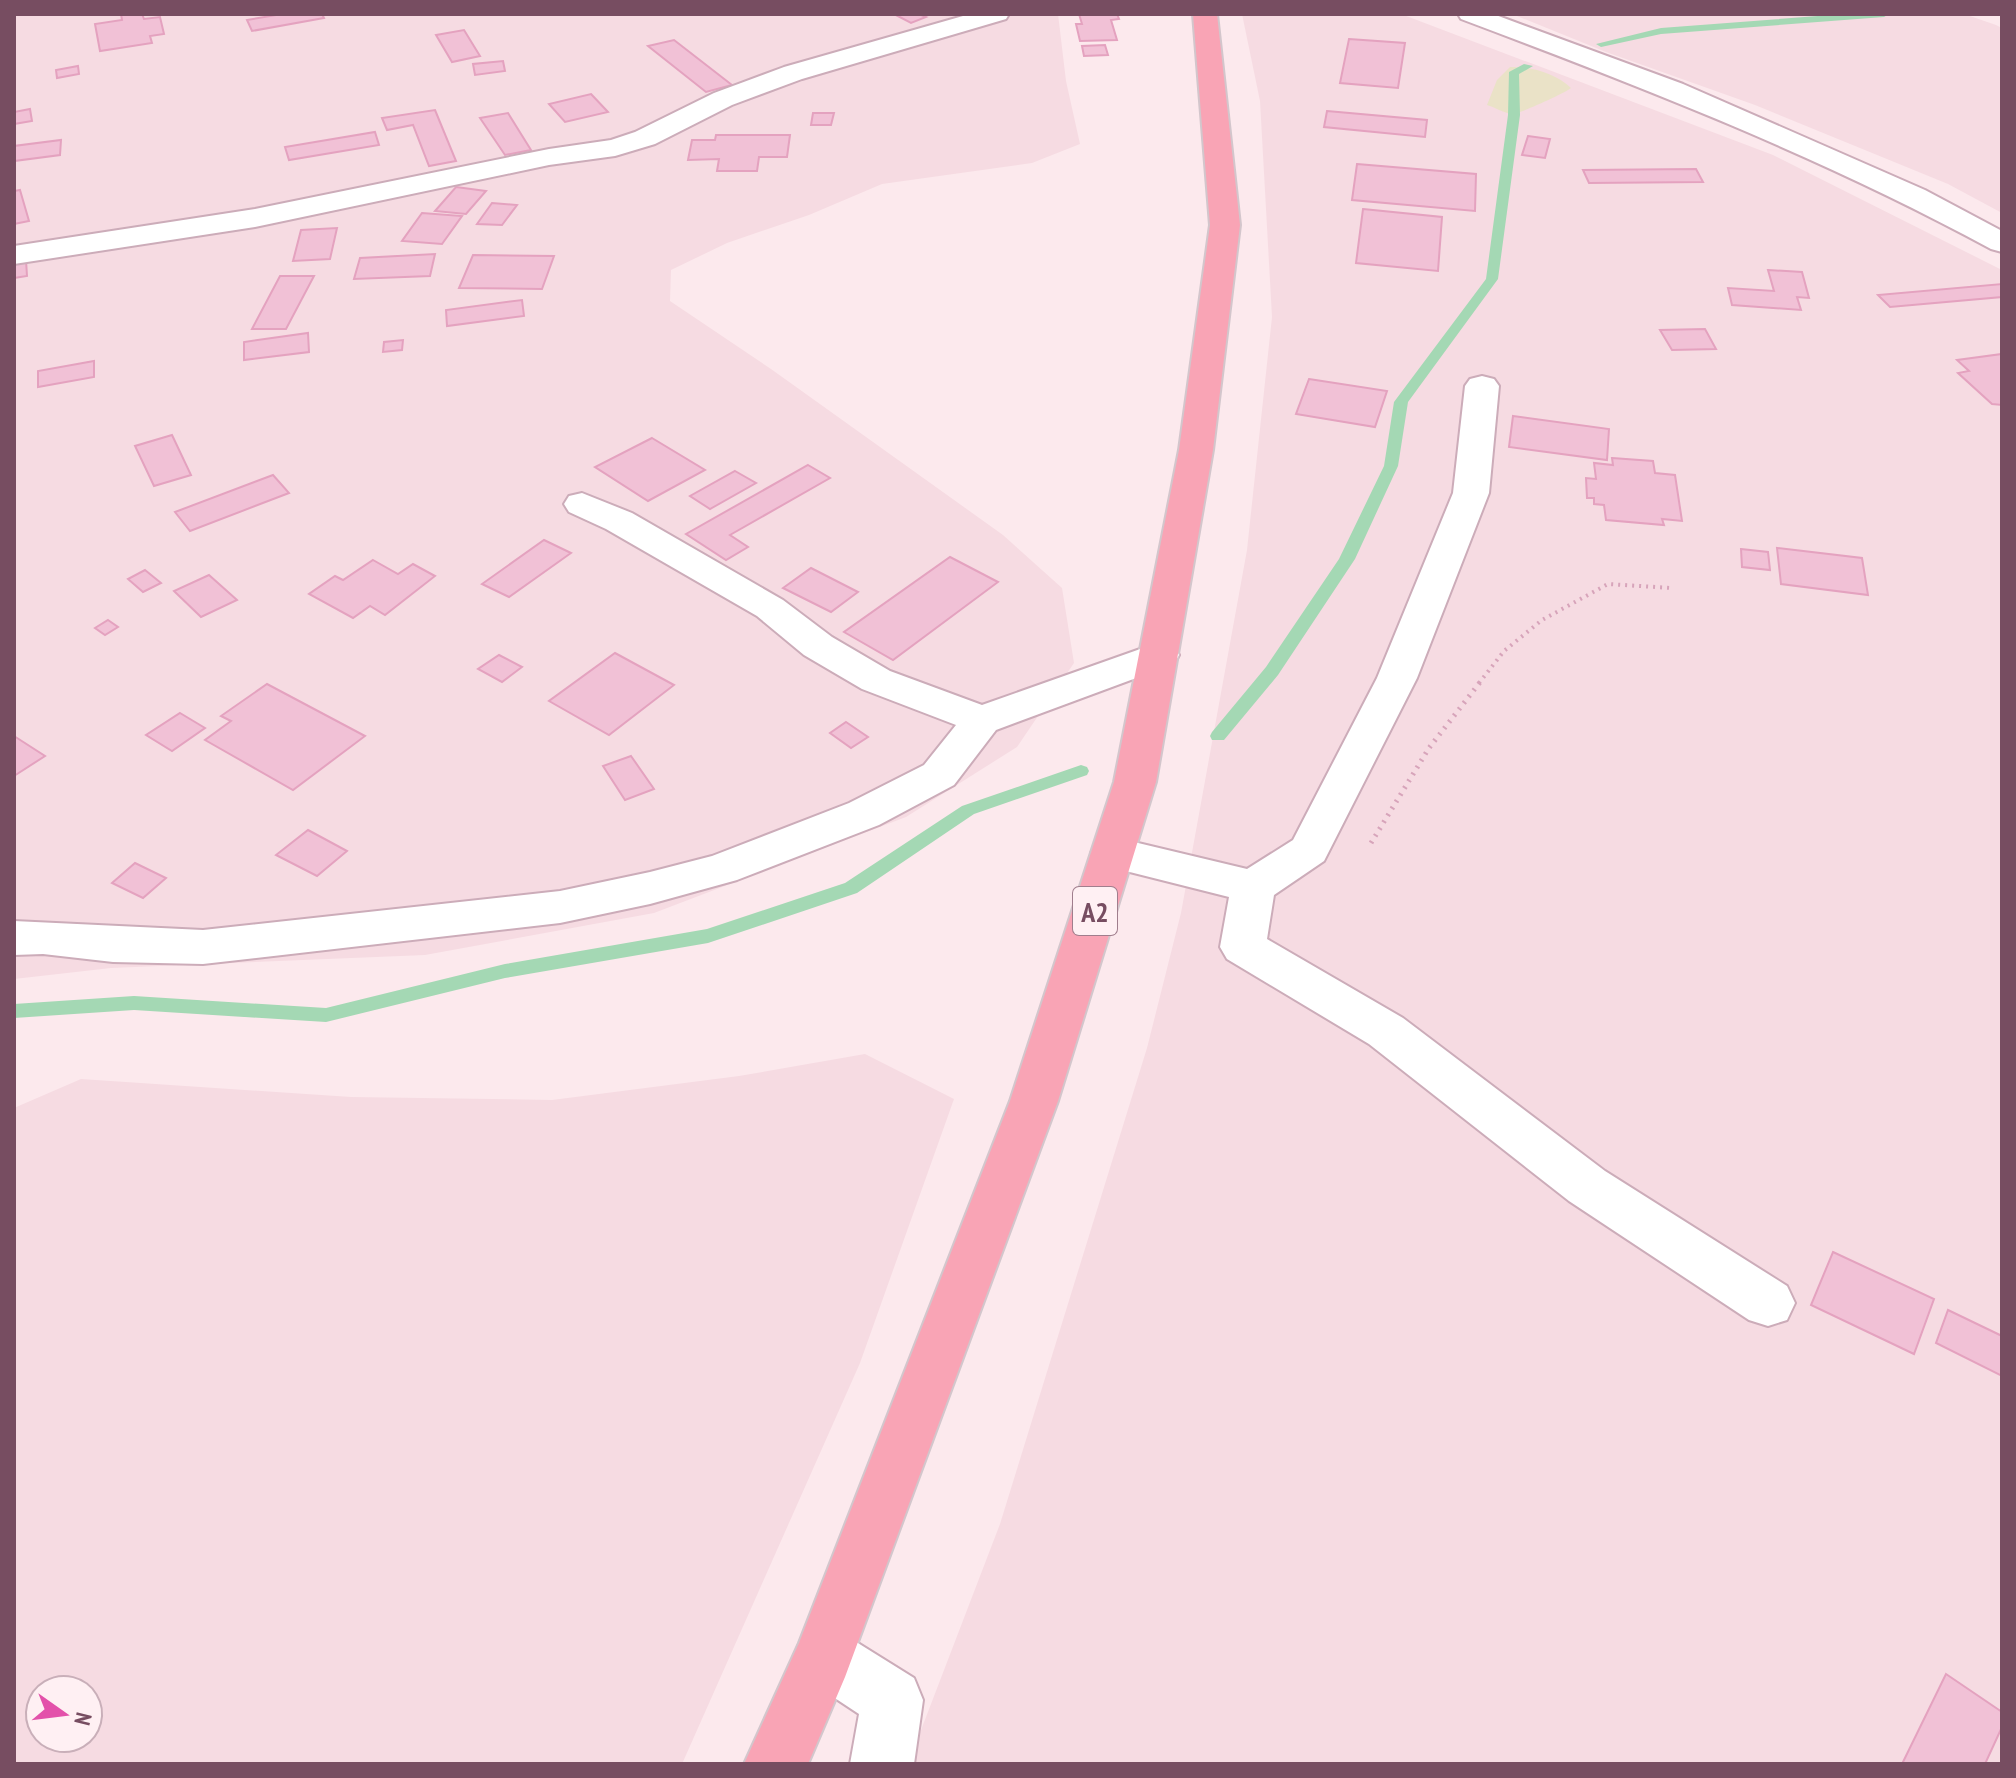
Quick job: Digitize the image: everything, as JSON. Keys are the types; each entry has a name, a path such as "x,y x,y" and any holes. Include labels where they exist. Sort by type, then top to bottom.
{"main road":[{"name":"A2","path":"776,1764 824,1656 1034,1101 1135,782 1196,450 1225,225 1205,14"}],"street":[{"path":"14,255 255,218 549,157 615,148 645,138 723,99 793,73 997,14"},
{"path":"1470,14 1674,90 1915,196 2002,243"},
{"path":"1482,386 1471,493 1397,678 1309,850 1253,887 1243,947 1386,1031 1587,1186 1768,1303"},
{"path":"582,504 619,521 770,608 818,646 876,680 982,720"},
{"path":"14,938 203,947 560,907 650,888 722,869 864,814 939,775 982,720 1160,655"},
{"path":"1113,853 1253,887"},
{"path":"824,1656 892,1700 882,1764"}],"path":[{"path":"1368,847 1429,748 1504,651 1542,620 1608,584 1671,588"}],"shaded area":[{"path":"14,14 1058,14 1066,81 1080,144 1032,163 882,184 809,215 727,243 671,270 670,301 771,369 1003,535 1062,588 1074,663 1017,747 906,817 654,913 425,955 111,968 14,979"},
{"path":"1242,14 1401,14 1773,155 2002,270 2002,1764 908,1764 1000,1524 1147,1048 1181,913 1247,550 1272,317 1260,101"},
{"path":"1512,14 1964,14 1996,25 2002,28 2002,213 1948,184 1755,105 1606,52"},
{"path":"1510,67 1543,72 1571,88 1512,114 1487,105 1497,80"},
{"path":"865,1054 954,1099 860,1363 682,1764 14,1764 14,1108 81,1079 351,1097 552,1100 739,1076"}],"building":[{"path":"121,14 142,14 144,19 160,17 164,34 150,36 152,43 100,51 95,24 122,20"},
{"path":"282,14 322,14 324,18 252,31 247,20"},
{"path":"894,14 919,14 926,17 911,23"},
{"path":"1079,14 1117,14 1119,19 1111,20 1117,40 1080,41 1076,24 1082,24"},
{"path":"464,30 480,56 452,62 436,35"},
{"path":"1349,39 1405,43 1398,88 1340,83"},
{"path":"674,40 732,85 706,92 648,46"},
{"path":"1105,45 1108,55 1084,56 1082,46"},
{"path":"503,61 505,71 475,75 473,64"},
{"path":"78,66 79,74 57,78 56,70"},
{"path":"591,94 608,112 565,122 549,104"},
{"path":"30,109 32,121 14,124 14,112"},
{"path":"435,110 456,161 429,166 413,125 387,130 382,118"},
{"path":"1327,111 1427,120 1425,137 1324,127"},
{"path":"508,113 531,150 505,155 480,118"},
{"path":"813,113 834,113 831,125 811,125"},
{"path":"375,132 379,145 289,160 285,147"},
{"path":"716,135 790,135 787,157 759,157 757,171 717,171 719,159 688,160 692,140 715,140"},
{"path":"1528,136 1550,139 1545,158 1522,155"},
{"path":"61,140 60,155 14,161 14,146"},
{"path":"1357,164 1476,174 1475,211 1352,200"},
{"path":"1696,169 1703,182 1589,183 1583,170"},
{"path":"456,187 486,191 466,214 435,211"},
{"path":"20,190 29,221 14,224 14,191"},
{"path":"492,203 517,205 502,225 477,224"},
{"path":"1363,209 1442,217 1438,271 1356,263"},
{"path":"422,213 462,216 442,244 402,241"},
{"path":"337,228 330,259 293,261 301,230"},
{"path":"435,254 430,276 354,279 360,258"},
{"path":"473,255 554,256 542,289 459,288"},
{"path":"26,260 27,276 14,278 14,262"},
{"path":"1768,270 1802,272 1809,298 1797,297 1801,310 1732,305 1728,288 1774,291"},
{"path":"280,276 314,276 286,329 252,329"},
{"path":"2002,284 2002,297 1890,307 1878,295"},
{"path":"522,300 524,316 447,326 446,310"},
{"path":"1705,329 1716,349 1672,350 1660,330"},
{"path":"308,333 309,352 244,360 244,342"},
{"path":"403,340 402,350 383,352 384,342"},
{"path":"2002,354 2002,405 1992,404 1958,373 1969,371 1957,360"},
{"path":"94,361 94,377 38,387 38,371"},
{"path":"1309,379 1387,391 1375,427 1296,414"},
{"path":"1513,416 1609,429 1607,460 1509,447"},
{"path":"172,435 191,475 154,486 135,446"},
{"path":"652,438 705,470 648,501 595,467"},
{"path":"1612,458 1653,461 1655,473 1675,475 1682,521 1662,519 1664,525 1606,520 1604,505 1594,504 1594,498 1587,498 1586,478 1596,479 1594,463 1613,465"},
{"path":"808,465 830,478 730,535 748,547 726,560 686,534"},
{"path":"735,471 756,483 710,509 690,496"},
{"path":"273,475 289,493 190,531 175,512"},
{"path":"544,540 571,553 509,597 482,584"},
{"path":"1777,548 1862,558 1868,595 1781,584"},
{"path":"1741,549 1768,552 1770,570 1742,567"},
{"path":"950,557 998,582 893,660 844,632"},
{"path":"373,560 398,574 413,564 435,576 385,615 370,606 353,618 309,594 335,576 343,580"},
{"path":"811,568 858,592 831,612 783,588"},
{"path":"145,570 161,583 143,592 128,579"},
{"path":"209,575 237,600 201,617 174,591"},
{"path":"108,620 118,627 105,635 95,628"},
{"path":"615,653 674,685 609,735 549,701"},
{"path":"499,655 522,667 502,682 478,669"},
{"path":"267,684 365,736 293,790 205,740 231,721 221,716"},
{"path":"180,713 205,728 172,751 146,735"},
{"path":"846,722 868,737 851,748 830,733"},
{"path":"14,736 45,756 14,776"},
{"path":"631,756 654,789 625,800 603,766"},
{"path":"308,830 347,851 317,876 276,855"},
{"path":"135,863 166,878 143,898 112,883"},
{"path":"1833,1252 1934,1299 1914,1354 1811,1305"},
{"path":"1948,1310 2002,1336 2002,1376 1936,1343"},
{"path":"1946,1674 2002,1712 2002,1727 1985,1764 1902,1764"}],"waterway":[{"path":"1601,44 1661,31 1884,14"},
{"path":"1218,736 1272,671 1347,559 1391,466 1401,402 1492,279 1514,115 1514,72 1528,66"},
{"path":"14,1011 134,1003 326,1015 505,971 708,936 851,888 968,810 1081,771"}]}
